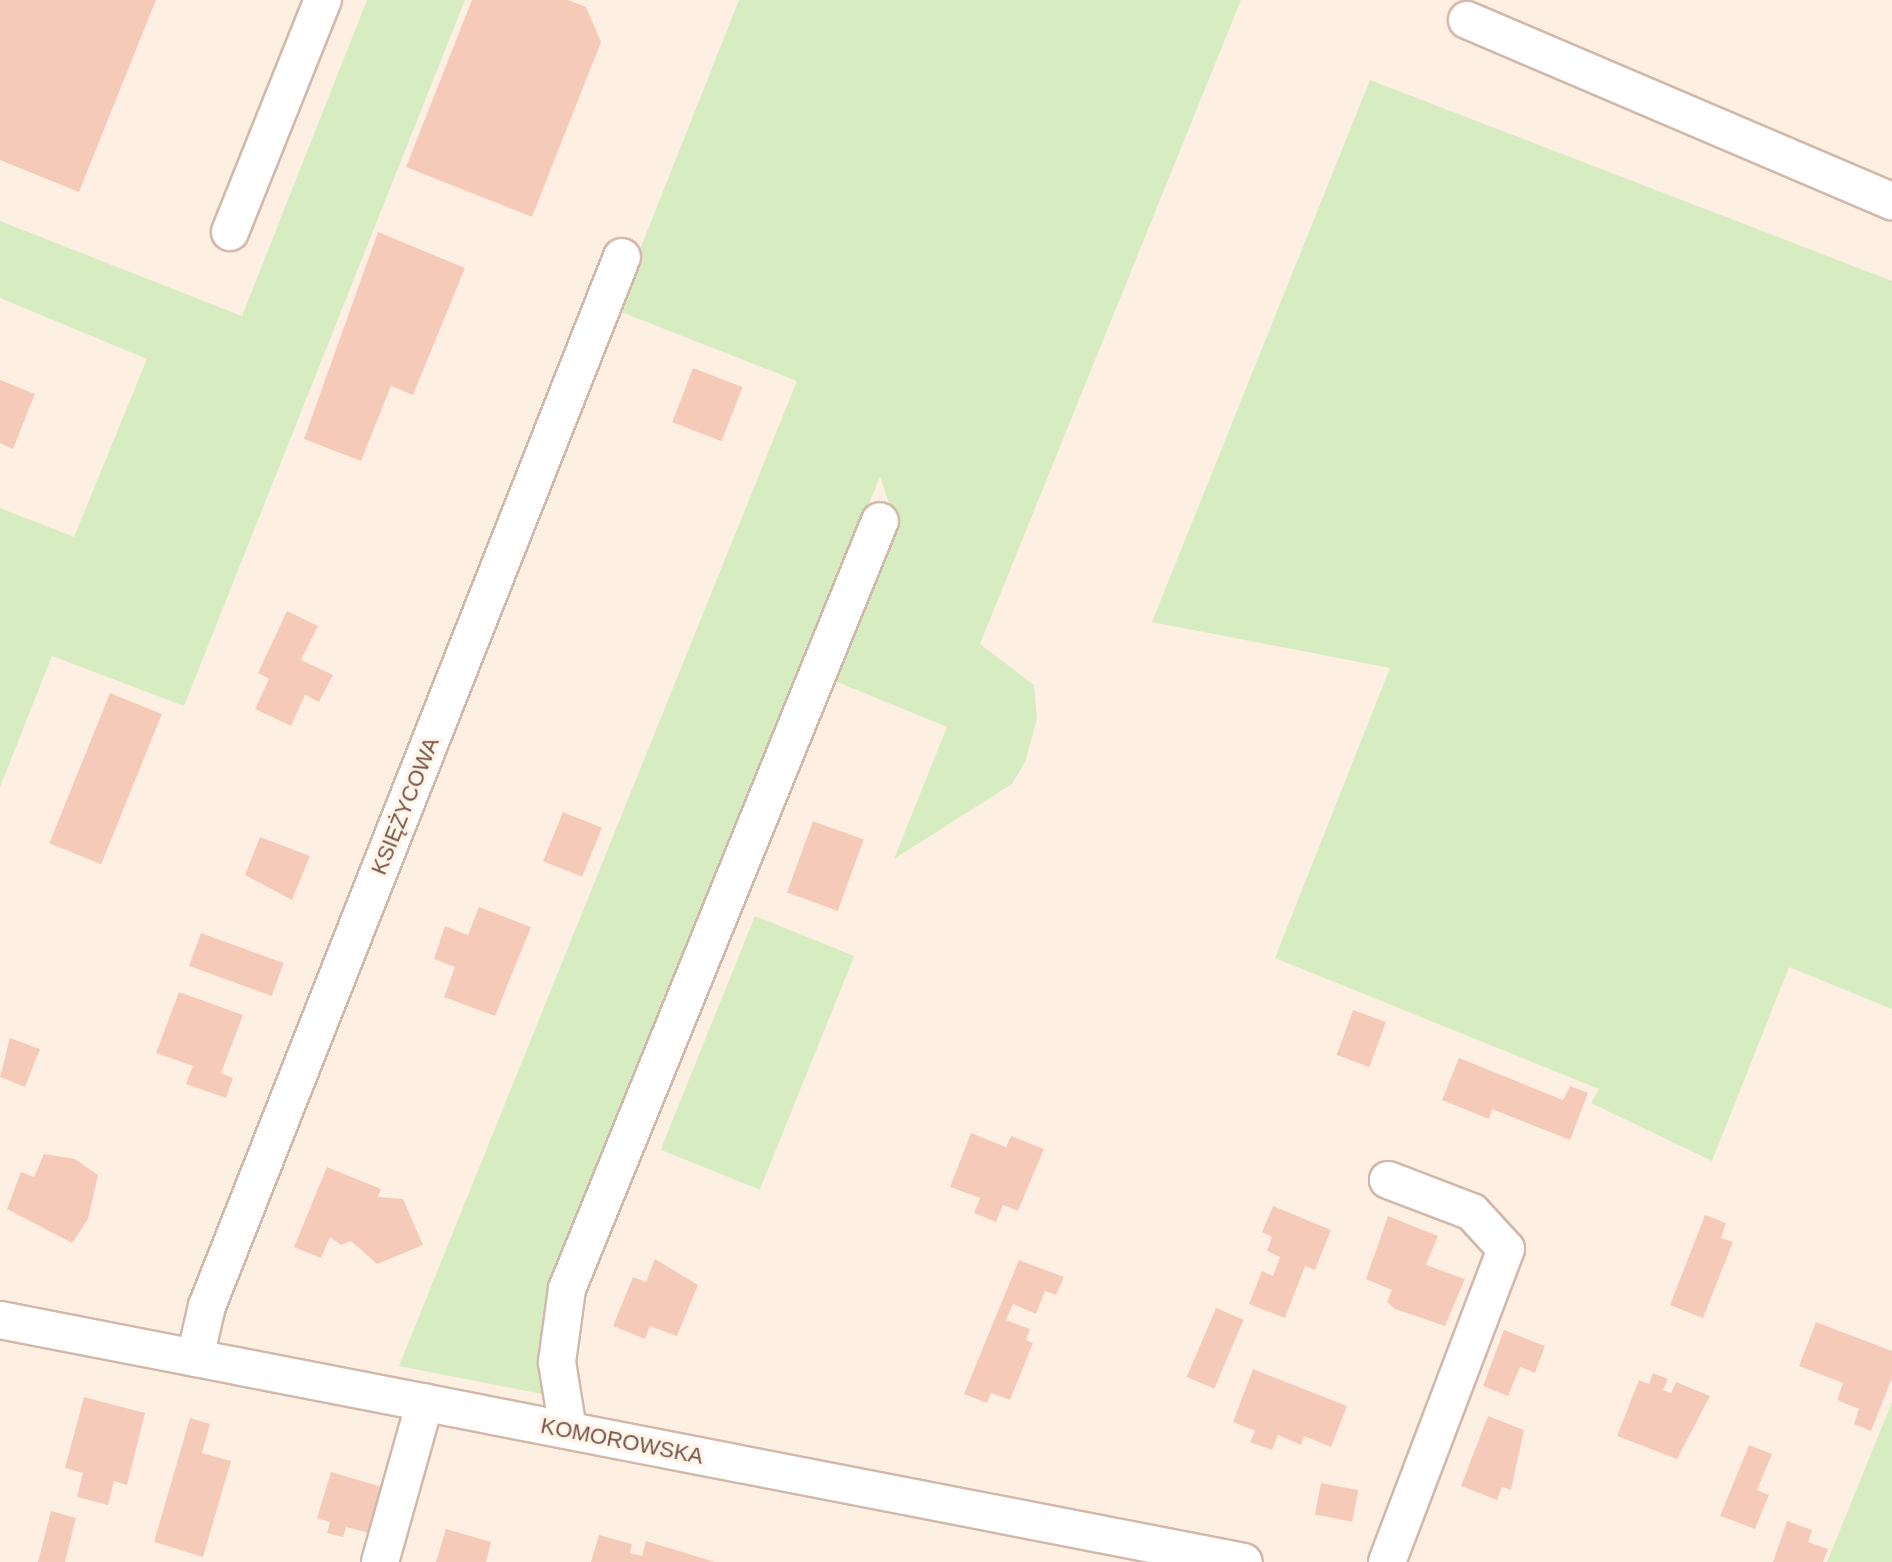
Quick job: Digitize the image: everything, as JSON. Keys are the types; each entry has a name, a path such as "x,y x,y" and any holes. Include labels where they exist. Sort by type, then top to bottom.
{"street":[{"path":"230,232 323,0"},
{"path":"1467,20 1892,201"},
{"name":"KSIĘŻYCOWA","path":"195,1358 207,1306 622,257"},
{"path":"568,1430 557,1362 567,1289 880,521"},
{"path":"1387,1562 1506,1249 1472,1212 1388,1180"},
{"name":"KOMOROWSKA","path":"0,1320 1244,1562"},
{"path":"380,1562 425,1402"}],"green space":[{"path":"367,0 465,0 184,706 52,656 0,787 0,508 74,537 147,359 0,298 0,221 242,316"},
{"path":"739,0 1241,0 980,644 1034,685 1037,719 1025,762 1012,784 894,859 947,727 825,677 891,510 880,476 601,1175 544,1338 542,1394 399,1366 797,381 616,310"},
{"path":"1370,80 1892,281 1892,1009 1789,967 1712,1161 1591,1103 1599,1089 1275,958 1390,668 1152,622"},
{"path":"755,916 854,956 760,1190 661,1150"},
{"path":"1892,1402 1892,1562 1827,1562"}],"building":[{"path":"0,0 156,0 79,192 0,160"},
{"path":"472,0 568,0 586,7 601,42 532,217 406,167"},
{"path":"378,232 465,268 413,395 391,386 361,461 304,439"},
{"path":"693,368 742,387 722,441 672,422"},
{"path":"0,380 35,394 13,449 0,443"},
{"path":"287,611 318,626 301,660 333,675 319,702 305,695 291,726 255,709 269,679 258,673"},
{"path":"110,693 162,714 101,864 49,843"},
{"path":"563,812 602,828 582,877 543,861"},
{"path":"813,821 864,839 838,911 787,892"},
{"path":"260,837 310,856 292,900 245,875"},
{"path":"479,907 531,927 495,1016 444,997 455,967 434,959 445,926 468,935"},
{"path":"201,933 284,963 272,996 189,966"},
{"path":"179,992 243,1015 221,1073 233,1078 226,1098 186,1084 193,1066 156,1053"},
{"path":"1353,1010 1386,1022 1369,1067 1337,1055"},
{"path":"10,1038 40,1049 25,1087 0,1077"},
{"path":"1459,1058 1563,1100 1570,1086 1588,1093 1570,1140 1492,1109 1489,1119 1442,1100"},
{"path":"971,1133 1006,1147 1011,1136 1044,1149 1018,1211 1003,1205 996,1222 974,1213 980,1198 950,1187"},
{"path":"44,1154 75,1159 98,1175 88,1219 72,1243 7,1209 21,1172 34,1177"},
{"path":"327,1167 381,1189 378,1197 403,1199 423,1245 377,1264 351,1241 341,1245 330,1237 321,1258 294,1247"},
{"path":"1273,1206 1331,1230 1315,1270 1305,1266 1285,1318 1249,1304 1262,1271 1273,1276 1280,1257 1267,1251 1272,1237 1262,1232"},
{"path":"1705,1215 1726,1223 1721,1238 1733,1242 1703,1318 1670,1305"},
{"path":"1388,1216 1438,1236 1426,1265 1465,1279 1445,1326 1395,1309 1387,1302 1392,1290 1366,1279"},
{"path":"655,1259 698,1285 677,1336 650,1326 645,1339 613,1326 633,1277 646,1282"},
{"path":"1019,1260 1064,1277 1056,1295 1045,1291 1036,1314 1013,1304 1006,1320 1030,1329 1026,1340 1033,1343 1010,1400 991,1393 987,1403 964,1394"},
{"path":"1216,1308 1244,1320 1214,1389 1187,1377"},
{"path":"1816,1322 1892,1351 1892,1378 1871,1431 1854,1424 1859,1409 1837,1400 1843,1383 1799,1366"},
{"path":"1504,1330 1545,1346 1535,1373 1520,1367 1508,1396 1483,1386"},
{"path":"1253,1369 1347,1406 1331,1447 1304,1436 1301,1445 1278,1435 1272,1450 1250,1442 1255,1431 1233,1422"},
{"path":"1653,1373 1668,1379 1663,1390 1671,1393 1676,1382 1710,1396 1677,1459 1617,1436 1639,1380 1649,1384"},
{"path":"84,1397 145,1413 127,1485 114,1481 108,1505 77,1497 83,1473 65,1468"},
{"path":"1488,1416 1524,1430 1511,1490 1502,1487 1497,1500 1461,1486"},
{"path":"190,1418 210,1424 202,1453 231,1461 203,1557 154,1542"},
{"path":"1749,1445 1772,1454 1757,1490 1769,1495 1755,1529 1720,1516"},
{"path":"331,1472 382,1487 369,1533 346,1527 343,1537 327,1533 330,1522 317,1518"},
{"path":"1321,1483 1358,1490 1352,1522 1315,1514"},
{"path":"51,1511 76,1518 65,1562 38,1562"},
{"path":"1787,1521 1812,1530 1808,1542 1828,1549 1823,1562 1773,1562"},
{"path":"446,1529 491,1542 486,1562 436,1562"},
{"path":"599,1535 632,1544 630,1553 642,1556 646,1541 715,1562 591,1562"}]}
